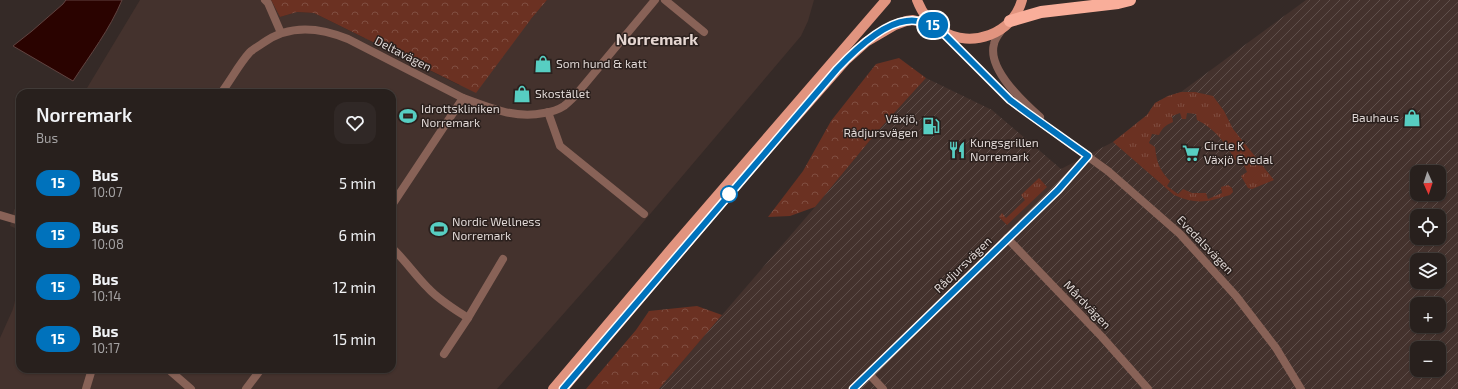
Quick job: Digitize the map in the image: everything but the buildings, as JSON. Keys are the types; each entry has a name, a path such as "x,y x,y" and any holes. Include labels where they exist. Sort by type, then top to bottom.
{"highway":[{"path":"1007,24 1042,12 1118,3 1130,0"}],"main road":[{"path":"553,389 886,0"},
{"path":"917,0 921,9 937,28"},
{"path":"563,389 742,179 846,60 878,34 895,24 906,21 913,20 937,28 958,38 968,39 987,36 1007,24 1017,13 1022,0"}],"street":[{"path":"266,0 281,33"},
{"name":"Deltavägen","path":"224,89 251,51 273,36 281,33 307,29 334,33 348,39 463,98 512,114 529,116 548,112 564,106 576,96 655,0"},
{"path":"665,0 704,32"},
{"name":"Evedalsvägen","path":"1007,24 994,44 994,58 998,68 1009,85 1026,105 1066,140"},
{"name":"Evedalsvägen","path":"937,28 1010,100 1122,182 1180,234 1236,296 1276,348 1301,389"},
{"path":"396,199 463,98"},
{"path":"548,112 560,146 644,214"},
{"name":"Rådjursvägen","path":"854,389 1007,238 1058,190 1088,156"},
{"path":"0,215 16,220"},
{"name":"Mårdvägen","path":"1007,238 1102,337 1148,389"},
{"path":"396,252 440,300 468,318"},
{"path":"444,354 468,318 503,259"},
{"path":"86,389 91,373"},
{"path":"173,373 191,389"},
{"path":"246,389 258,373"},
{"path":"869,374 883,389"}],"shaded area":[{"path":"66,0 122,0 106,32 73,81 13,46"},
{"path":"140,0 271,0 280,17 297,12 314,13 459,85 531,19 547,0 814,0 808,21 801,36 612,259 497,389 0,389 0,338 13,309 16,297 16,373 396,373 396,89 86,89"},
{"path":"1306,0 1458,0 1458,389 659,389 815,207 876,133 926,78 992,110 1061,169 1113,142 1147,115 1155,103 1168,96 1181,92"},
{"path":"16,207 16,228 10,226"}],"green space":[{"path":"271,0 547,0 476,93 314,13 297,12 280,17"},
{"path":"899,58 926,78 876,133 815,207 790,216 768,217 803,171 831,121 876,64"},
{"path":"1181,92 1195,92 1213,96 1224,111 1233,129 1274,180 1252,189 1248,188 1241,176 1247,172 1241,158 1235,160 1219,137 1209,127 1197,120 1196,114 1187,113 1186,119 1182,119 1180,113 1172,116 1173,122 1164,127 1159,135 1152,134 1149,143 1155,147 1159,166 1170,181 1167,186 1178,194 1183,189 1192,193 1206,193 1208,199 1222,193 1221,187 1228,185 1232,188 1233,192 1230,195 1208,201 1196,201 1174,195 1113,142 1147,115 1155,103 1168,96"},
{"path":"1039,178 1047,187 1007,225 999,217 1002,213 1006,218 1025,200 1021,195"},
{"path":"697,306 722,315 659,389 586,389 636,330 649,311"}],"bus line":[{"name":"15","path":"563,389 837,69 866,42 887,28 901,22 913,20 919,21 933,25 941,31 1010,100 1088,156 1058,190 853,389"}],"place":[{"name":"Som hund & katt","path":"543,64"},
{"name":"Skostället","path":"522,94"},
{"name":"Idrottskliniken Norremark","path":"408,116"},
{"name":"Bauhaus","path":"1412,118"},
{"name":"Växjö, Rådjursvägen","path":"931,126"},
{"name":"Kungsgrillen Norremark","path":"957,150"},
{"name":"Circle K Växjö Evedal","path":"1191,153"},
{"name":"Nordic Wellness Norremark","path":"439,229"}],"district":[{"name":"Norremark","path":"657,39"}]}
